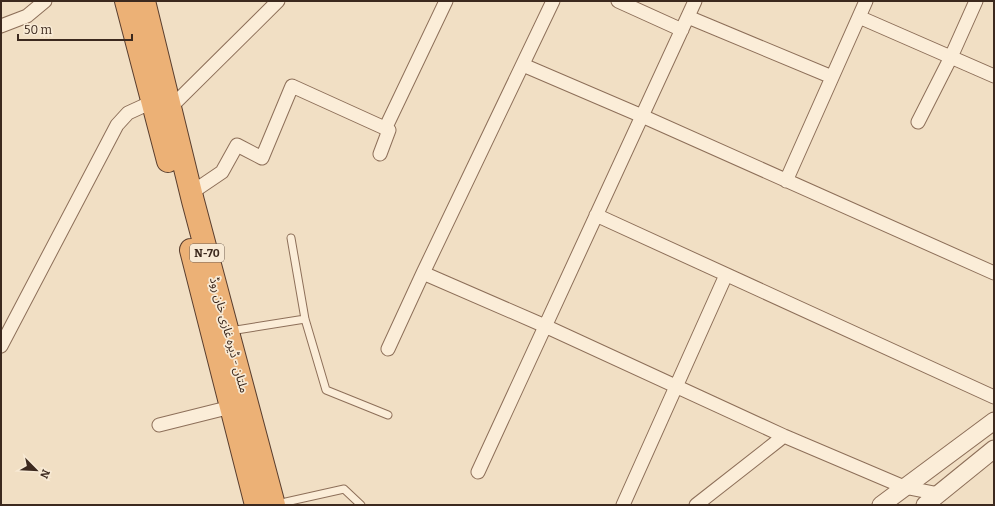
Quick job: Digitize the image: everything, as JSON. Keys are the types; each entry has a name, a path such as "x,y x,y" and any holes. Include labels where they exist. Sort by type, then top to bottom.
{"highway":[{"name":"ملتان - ڈیرہ غازی خان روڈ","path":"126,1 161,105 228,332 274,505"},
{"name":"ملتان - ڈیرہ غازی خان روڈ","path":"144,1 161,105"},
{"name":"ملتان - ڈیرہ غازی خان روڈ","path":"188,200 231,407 256,505"}],"street":[{"path":"1,26 27,16 45,1"},
{"path":"1,346 117,125 128,113 161,105 278,1"},
{"path":"385,128 446,1"},
{"path":"388,349 552,1"},
{"path":"618,1 682,30"},
{"path":"478,472 695,1"},
{"path":"786,181 866,1"},
{"path":"918,122 951,57 976,1"},
{"path":"688,17 832,77"},
{"path":"859,17 994,76"},
{"path":"522,65 642,116 994,273"},
{"path":"188,200 222,172 236,145 262,158 292,86 389,130 380,154"},
{"path":"596,215 994,397"},
{"path":"423,273 546,326 784,436 904,487 939,494"},
{"path":"623,505 726,275"},
{"path":"159,426 231,407"},
{"path":"881,505 994,421"},
{"path":"696,505 784,436"},
{"path":"925,505 994,449"}],"lane":[{"path":"291,238 305,318 326,390 388,415"},
{"path":"228,332 305,318"},
{"path":"274,505 344,489 361,505"}]}
